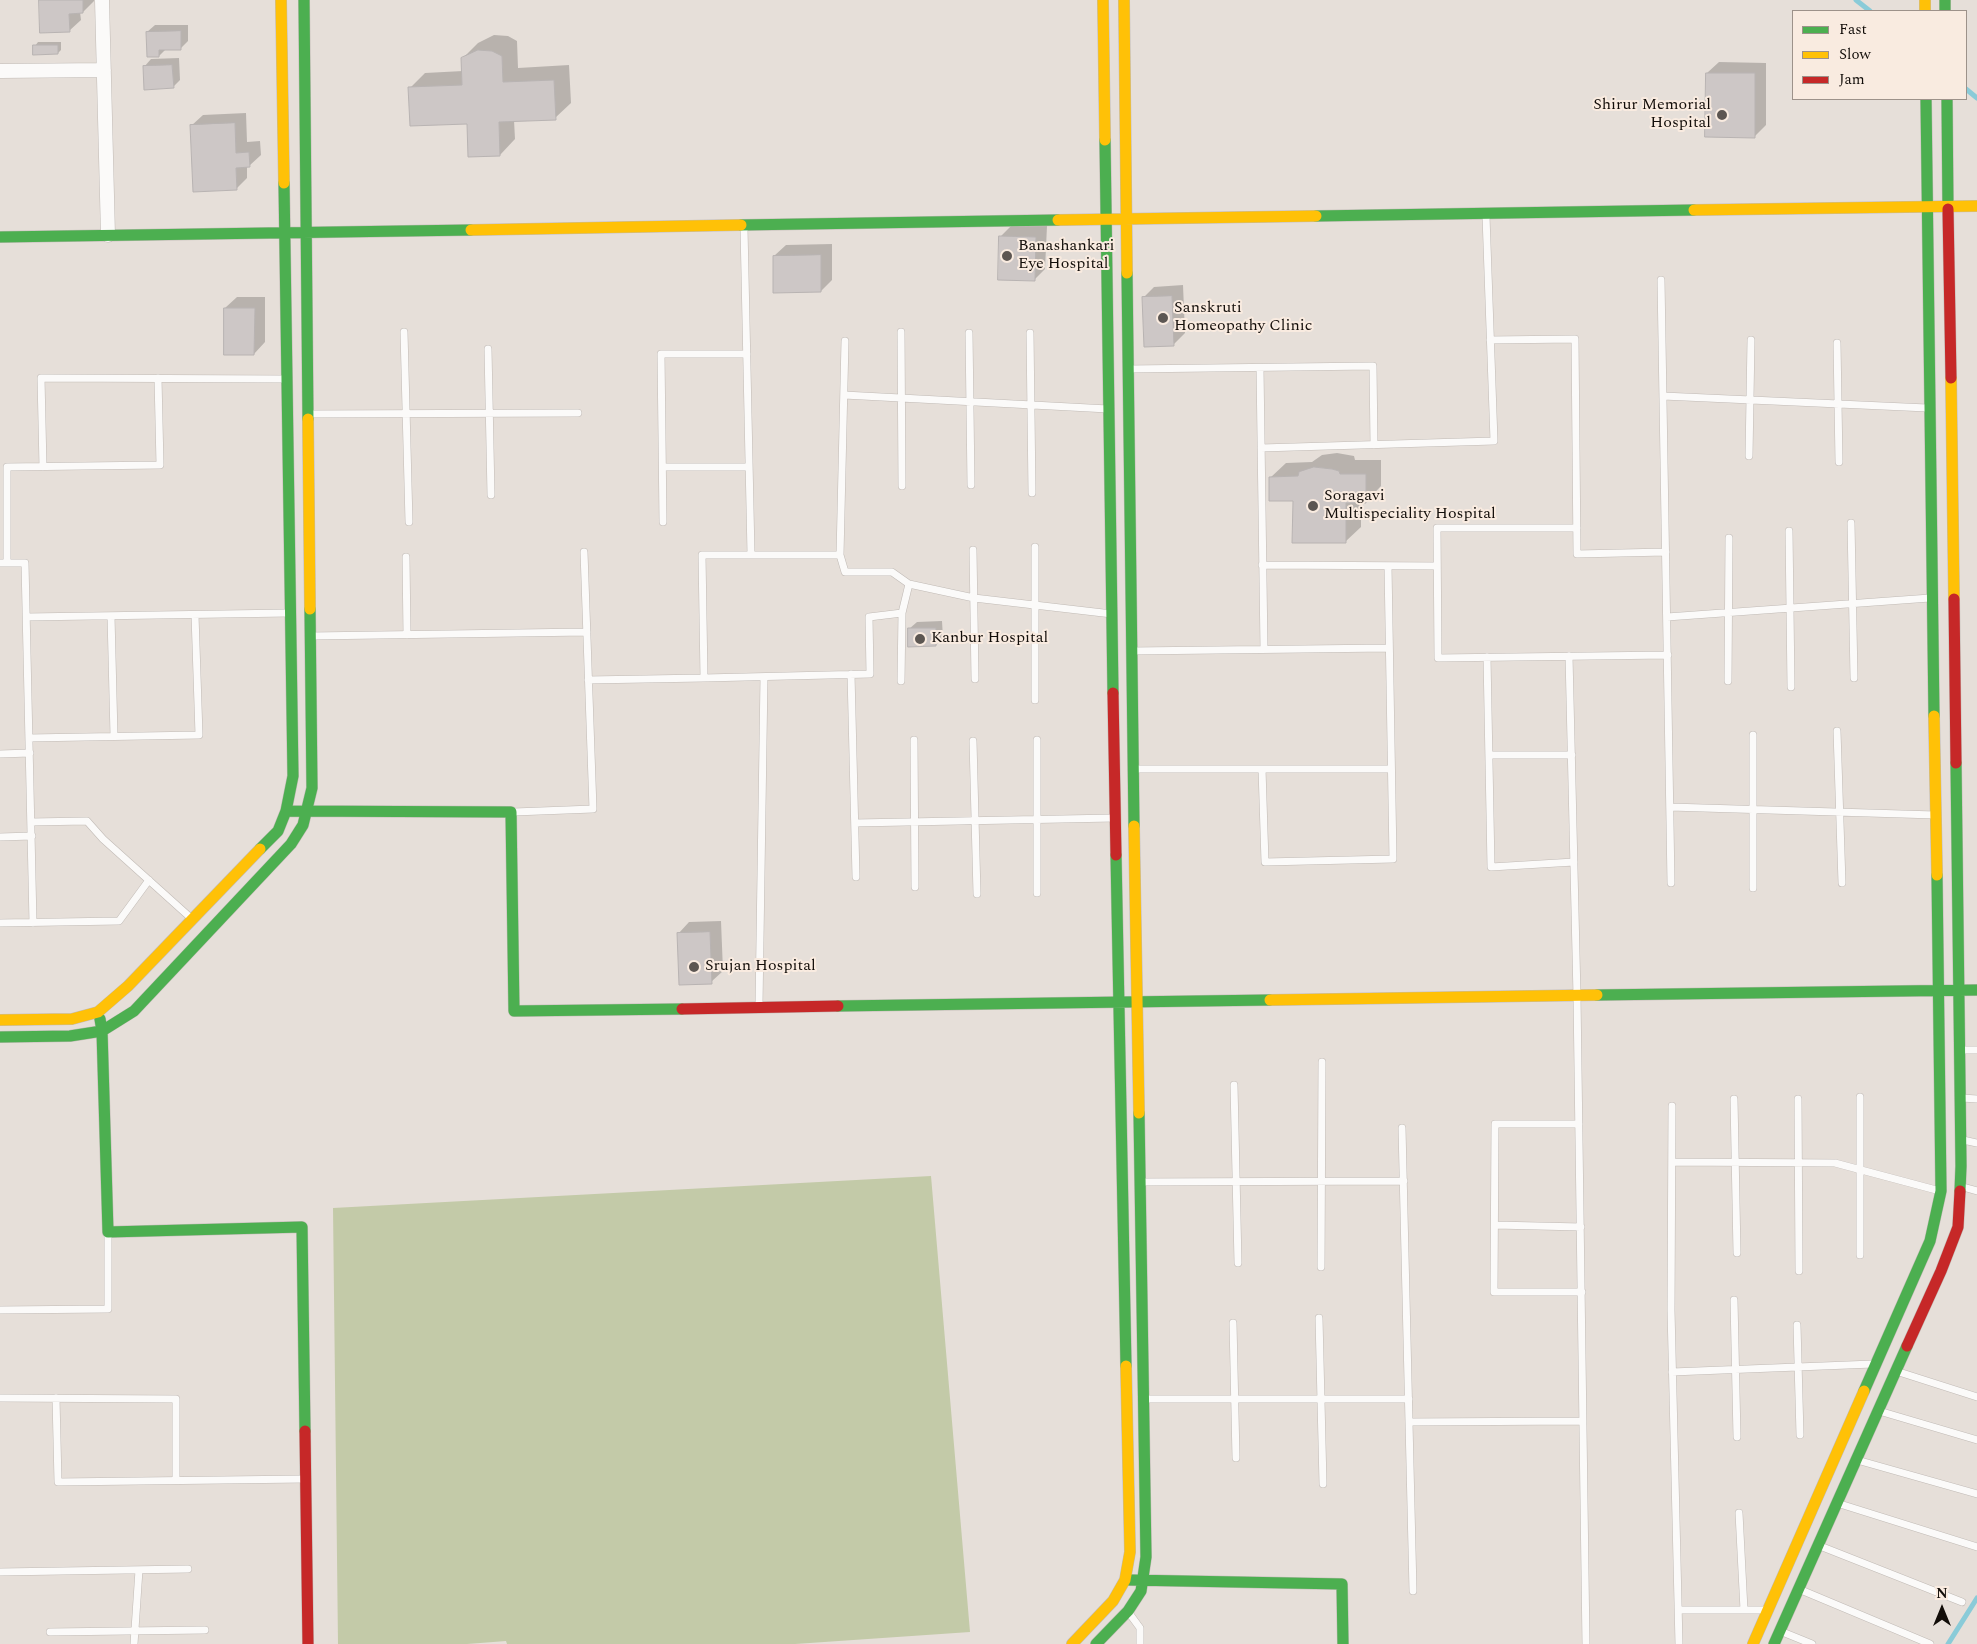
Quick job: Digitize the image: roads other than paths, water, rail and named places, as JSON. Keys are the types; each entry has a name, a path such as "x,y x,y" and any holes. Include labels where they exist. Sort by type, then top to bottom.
{"street":[{"path":"102,0 108,235"},
{"path":"0,1020 72,1019 98,1012 128,986 278,831 286,811 293,776 281,0"},
{"path":"0,1037 70,1036 102,1031 134,1011 291,844 303,825 312,788 304,0"},
{"path":"1072,1644 1113,1601 1125,1580 1130,1552 1115,818 1103,0"},
{"path":"1096,1644 1128,1611 1141,1590 1146,1557 1136,1002 1124,0"},
{"path":"0,71 104,70"},
{"path":"1753,1644 1930,1241 1940,1191 1926,100"},
{"path":"1774,1644 1941,1271 1958,1228 1961,1140 1946,100"},
{"path":"0,237 1977,206"},
{"path":"286,811 511,812 514,1011 1977,990"},
{"path":"98,1012 102,1031 108,1232 302,1227 308,1644"},
{"path":"1125,1580 1342,1584 1343,1644"}],"lane":[{"path":"1261,448 1494,441 1486,213"},
{"path":"744,225 751,554"},
{"path":"1661,280 1671,883"},
{"path":"404,332 409,522"},
{"path":"901,332 902,486"},
{"path":"969,333 971,485"},
{"path":"1030,333 1032,493"},
{"path":"1490,340 1575,339 1578,554 1666,552"},
{"path":"1749,456 1751,340"},
{"path":"846,341 840,555 845,572 892,572 909,584 974,598 1131,615"},
{"path":"1837,343 1839,462"},
{"path":"488,349 491,495"},
{"path":"663,522 661,354 747,354"},
{"path":"1129,369 1373,366 1374,445"},
{"path":"1260,368 1264,649"},
{"path":"43,466 42,378 287,379"},
{"path":"33,922 25,563 4,563 4,502 7,467 160,465 158,378"},
{"path":"844,395 1109,409"},
{"path":"1663,396 1930,408"},
{"path":"308,414 578,413"},
{"path":"662,466 749,467"},
{"path":"1851,523 1854,678"},
{"path":"1577,528 1438,528 1438,658 1668,655"},
{"path":"1789,531 1791,687"},
{"path":"1728,538 1728,681"},
{"path":"1035,547 1036,700"},
{"path":"973,550 975,679"},
{"path":"511,812 593,810 584,552"},
{"path":"704,678 702,555 840,555"},
{"path":"406,556 407,635"},
{"path":"1262,565 1438,566"},
{"path":"1262,769 1265,862 1393,858 1388,566"},
{"path":"901,681 902,613 909,584"},
{"path":"1667,617 1933,598"},
{"path":"26,617 291,613"},
{"path":"588,680 870,674 869,617 902,613"},
{"path":"29,738 199,735 195,615"},
{"path":"111,616 114,736"},
{"path":"310,636 587,632"},
{"path":"1132,651 1390,648"},
{"path":"1569,656 1578,996 1586,1644"},
{"path":"1487,657 1491,867 1574,862"},
{"path":"851,674 856,877"},
{"path":"759,1008 764,677"},
{"path":"1837,731 1842,883"},
{"path":"1753,735 1753,888"},
{"path":"914,740 915,887"},
{"path":"1037,740 1037,893"},
{"path":"973,741 977,894"},
{"path":"0,754 30,753"},
{"path":"1489,754 1572,755"},
{"path":"1133,769 1392,769"},
{"path":"1670,806 1936,815"},
{"path":"855,824 1115,818"},
{"path":"31,822 87,821 103,839 192,919"},
{"path":"0,836 32,836"},
{"path":"0,923 118,921 149,880"},
{"path":"1960,1050 1977,1050"},
{"path":"1321,1267 1322,1062"},
{"path":"1234,1085 1238,1263"},
{"path":"1860,1097 1860,1256"},
{"path":"1960,1098 1977,1099"},
{"path":"1734,1099 1737,1253"},
{"path":"1798,1099 1798,1271"},
{"path":"1672,1106 1671,1310 1679,1644"},
{"path":"1580,1124 1495,1124 1494,1292 1582,1292"},
{"path":"1402,1128 1414,1591"},
{"path":"1961,1140 1977,1143"},
{"path":"1672,1162 1835,1163 1940,1191 1960,1187 1977,1190"},
{"path":"1140,1182 1404,1181"},
{"path":"1495,1225 1581,1228"},
{"path":"0,1310 108,1309 108,1232"},
{"path":"1734,1300 1737,1437"},
{"path":"1319,1318 1323,1484"},
{"path":"1233,1323 1236,1458"},
{"path":"1797,1325 1800,1435"},
{"path":"1672,1372 1876,1364"},
{"path":"1896,1371 1977,1397"},
{"path":"0,1398 176,1399 176,1480"},
{"path":"56,1398 58,1482 306,1479"},
{"path":"1144,1400 1409,1400"},
{"path":"1878,1411 1977,1440"},
{"path":"1409,1422 1583,1421"},
{"path":"1856,1460 1977,1494"},
{"path":"1837,1503 1977,1547"},
{"path":"1739,1512 1744,1610"},
{"path":"1818,1545 1962,1602"},
{"path":"0,1572 188,1569"},
{"path":"134,1644 139,1570"},
{"path":"1798,1588 1930,1644"},
{"path":"1678,1610 1768,1610"},
{"path":"1128,1611 1140,1628 1140,1644"},
{"path":"50,1632 205,1630"},
{"path":"1780,1631 1812,1644"}],"waterway":[{"path":"1856,0 1869,10"},
{"path":"1967,90 1977,98"},
{"path":"1948,1644 1977,1598"}],"place":[{"name":"Shirur Memorial Hospital","path":"1722,115"},
{"name":"Banashankari Eye Hospital","path":"1007,256"},
{"name":"Sanskruti Homeopathy Clinic","path":"1163,318"},
{"name":"Soragavi Multispeciality Hospital","path":"1313,506"},
{"name":"Kanbur Hospital","path":"920,639"},
{"name":"Srujan Hospital","path":"694,967"}]}
